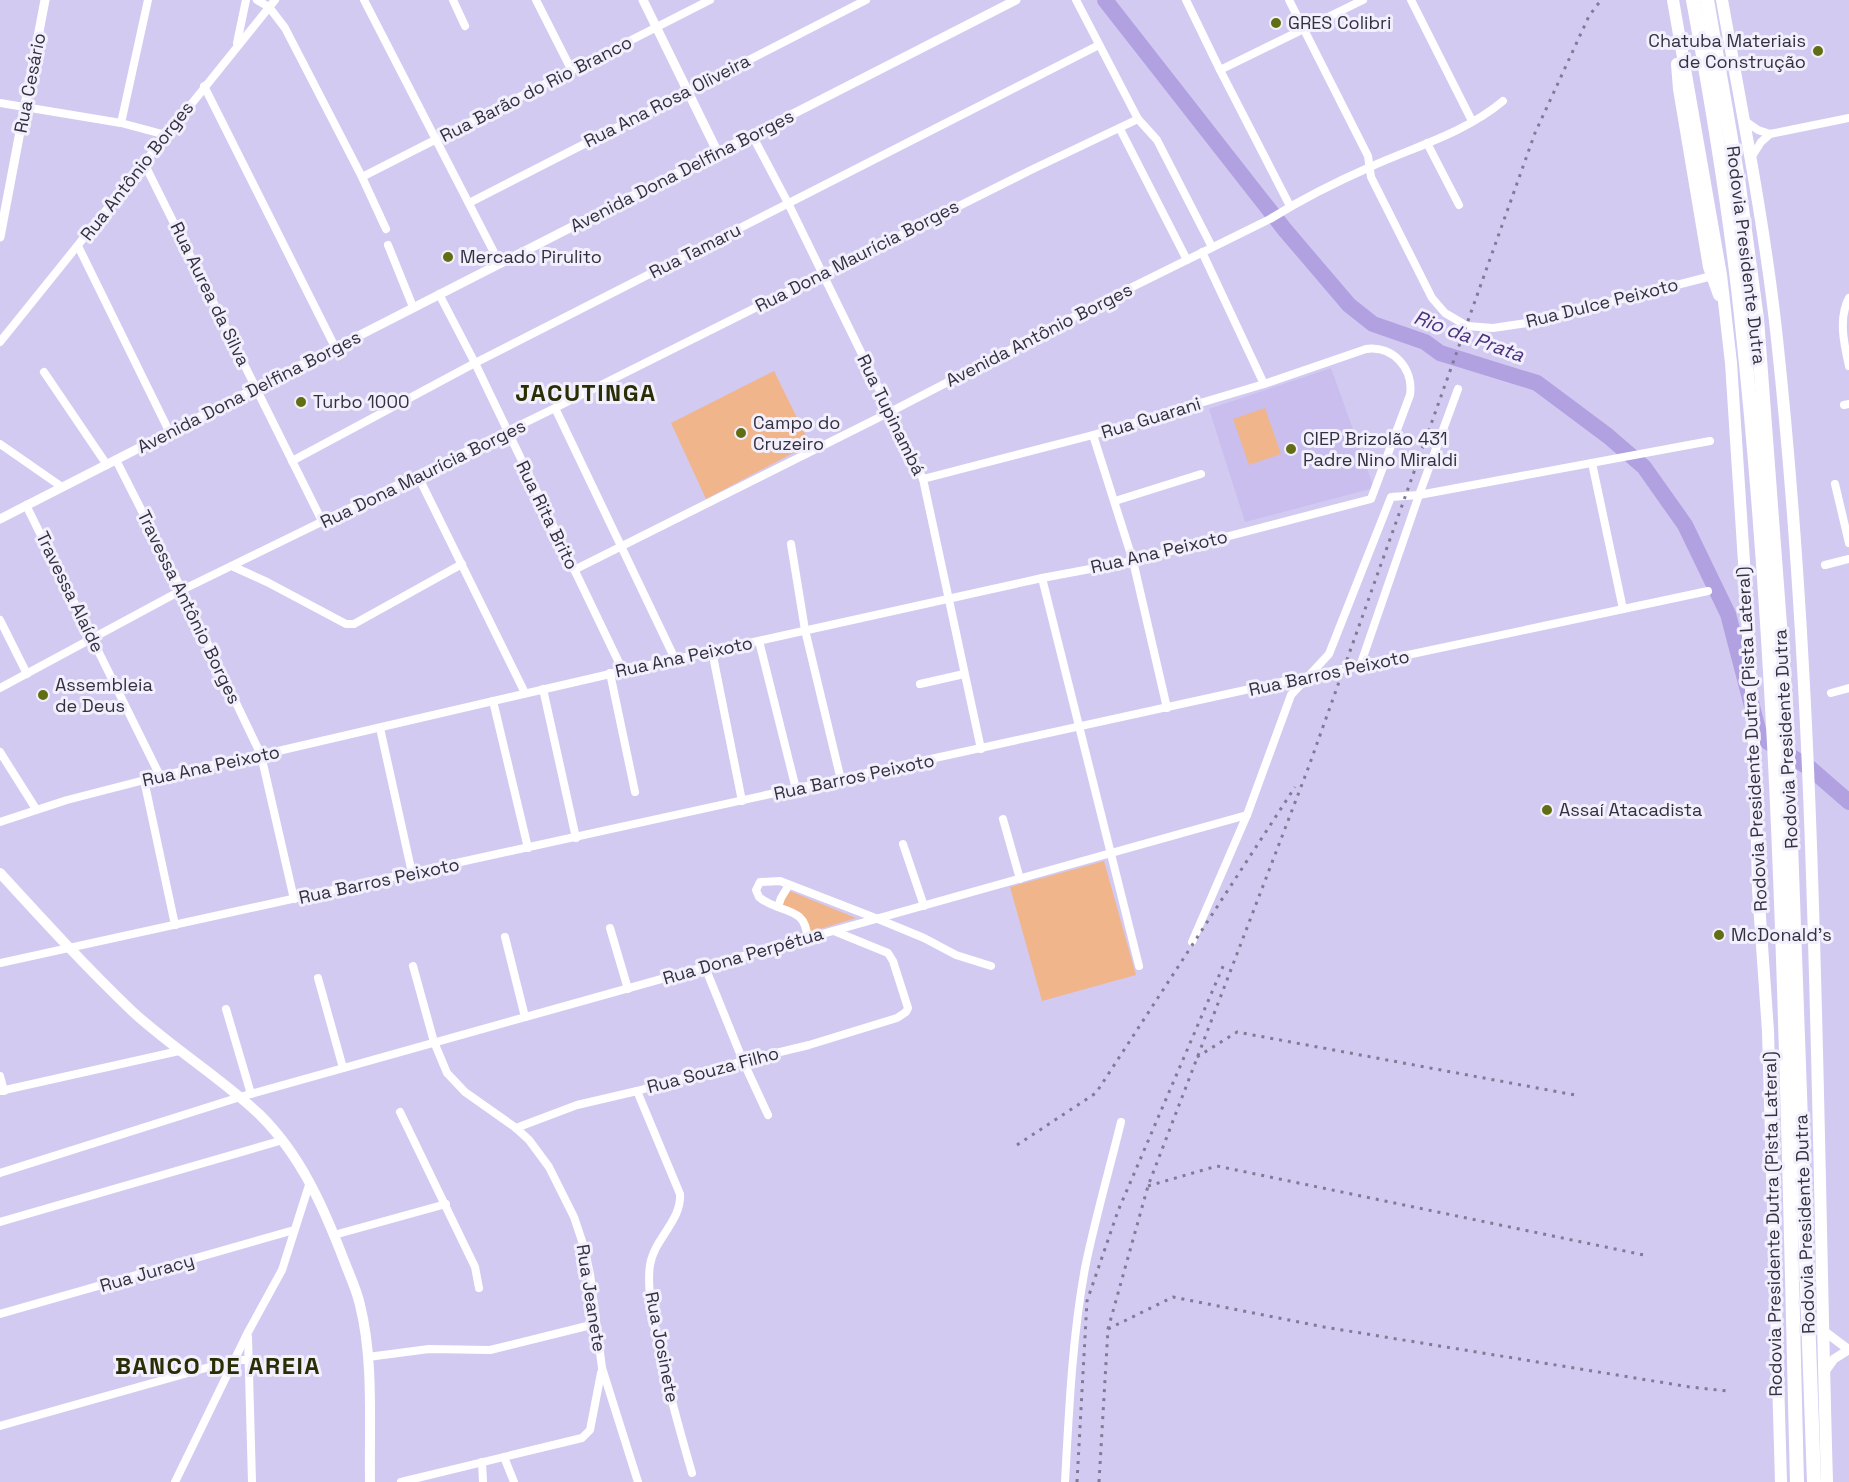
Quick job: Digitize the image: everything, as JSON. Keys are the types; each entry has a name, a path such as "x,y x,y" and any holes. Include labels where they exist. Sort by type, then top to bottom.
{"highway":[{"name":"Rodovia Presidente Dutra (Pista Lateral)","path":"1673,0 1721,275 1731,363 1746,593 1755,762 1758,889 1768,1031 1781,1482"},
{"name":"Rodovia Presidente Dutra","path":"1694,0 1718,148 1741,316 1780,706"},
{"name":"Rodovia Presidente Dutra","path":"1707,0 1738,179 1756,319 1780,706 1784,1017 1797,1482"},
{"path":"1722,0 1744,119 1777,337 1797,559 1810,814 1827,1482"},
{"path":"1679,36 1677,60 1679,89 1712,276 1725,308"},
{"name":"Rodovia Presidente Dutra","path":"1782,782 1814,1482"}],"main road":[{"path":"0,873 133,1011 179,1051 245,1095 283,1140 310,1182 334,1235 360,1303 368,1357 370,1482"}],"street":[{"name":"Rua Cesário","path":"0,237 45,0"},
{"path":"122,123 148,0"},
{"path":"237,45 246,0"},
{"path":"257,0 269,7 285,28 362,177 386,229"},
{"name":"Rua Antônio Borges","path":"0,342 274,0"},
{"path":"364,0 500,264"},
{"path":"453,0 465,26"},
{"path":"536,0 572,71"},
{"path":"643,0 718,153"},
{"name":"Rua Barão do Rio Branco","path":"362,177 710,0"},
{"name":"Rua Ana Rosa Oliveira","path":"469,203 866,0"},
{"name":"Avenida Dona Delfina Borges","path":"0,519 1016,0"},
{"path":"1076,0 1138,119 1157,140 1212,247"},
{"path":"1186,0 1286,209"},
{"name":"Rua Dulce Peixoto","path":"1289,0 1368,156 1371,177 1436,304 1445,313 1467,326 1493,328 1527,323 1712,276"},
{"path":"1220,70 1363,0"},
{"path":"1411,0 1472,121"},
{"name":"Rua Tamaru","path":"292,461 475,363 1099,45"},
{"path":"204,86 336,348"},
{"name":"Avenida Antônio Borges","path":"574,570 1370,167 1472,121 1503,101"},
{"path":"0,103 122,123 166,135"},
{"path":"1744,119 1758,130 1770,134 1848,118 1849,129"},
{"name":"Rua Dona Maurícia Borges","path":"0,688 182,591 1138,119"},
{"path":"1120,129 1187,260"},
{"path":"1750,159 1761,142 1770,134"},
{"name":"Rua Tupinambá","path":"752,135 788,203 923,479 981,749"},
{"path":"1426,143 1459,205"},
{"name":"Rua Aurea da Silva","path":"144,163 323,523"},
{"path":"388,245 413,307"},
{"path":"78,246 169,431"},
{"path":"1202,252 1264,384"},
{"name":"Rua Rita Brito","path":"439,294 475,363 623,670"},
{"path":"1849,297 1843,315 1844,341 1849,366"},
{"name":"Rua Guarani","path":"923,479 1093,435 1264,384 1353,352 1376,347 1398,358 1411,378 1411,388 1371,499"},
{"name":"Travessa Antônio Borges","path":"44,372 111,462 182,591 261,755 294,899"},
{"path":"1360,666 1458,389"},
{"path":"555,408 675,659"},
{"path":"1093,435 1133,561 1167,708"},
{"path":"1192,942 1247,815 1291,695 1329,654 1391,497 1419,495 1710,441"},
{"path":"0,444 62,487"},
{"path":"1592,463 1623,609"},
{"path":"1115,501 1201,474"},
{"path":"418,476 525,693"},
{"path":"1834,484 1849,543"},
{"name":"Rua Ana Peixoto","path":"0,822 36,809 160,776 380,728 623,670 1042,578 1133,561 1371,499"},
{"name":"Travessa Alaíde","path":"26,505 160,776"},
{"path":"791,544 805,630 841,780"},
{"path":"1825,565 1849,559"},
{"path":"234,567 346,624 354,624 462,564"},
{"path":"1042,578 1139,966"},
{"name":"Rua Barros Peixoto","path":"0,963 1309,676 1708,591"},
{"path":"0,620 27,674"},
{"path":"759,640 796,789"},
{"path":"712,651 742,801"},
{"path":"610,673 635,792"},
{"path":"920,684 964,674"},
{"path":"1831,693 1849,688"},
{"path":"543,689 576,837"},
{"path":"493,701 528,848"},
{"path":"380,728 412,873"},
{"path":"0,752 36,809"},
{"path":"144,780 175,925"},
{"name":"Rua Dona Perpétua","path":"0,1173 245,1095 1247,815"},
{"path":"1003,819 1020,879"},
{"path":"903,844 924,906"},
{"path":"807,938 807,928 803,920 759,897 756,890 760,882 774,880 789,885 924,938 956,955 991,966"},
{"path":"778,907 789,885"},
{"path":"610,928 628,988"},
{"name":"Rua Souza Filho","path":"516,1128 577,1106 637,1092 743,1060 857,1031 897,1018 906,1012 908,1008 893,961 888,953 834,931"},
{"path":"505,937 525,1017"},
{"name":"Rua Jeanete","path":"413,966 434,1042 447,1073 455,1083 488,1110 516,1128 529,1140 549,1167 574,1217 590,1274 602,1368 638,1482"},
{"path":"705,967 768,1115"},
{"path":"318,978 343,1068"},
{"path":"226,1009 245,1095"},
{"path":"0,1076 2,1091 179,1051"},
{"name":"Rua Josinete","path":"637,1092 680,1194 679,1209 657,1245 650,1264 650,1293 669,1393 692,1473"},
{"path":"400,1112 475,1267 479,1288"},
{"path":"1065,1482 1071,1372 1080,1305 1094,1226 1121,1122"},
{"path":"0,1222 283,1140"},
{"path":"175,1482 234,1360 282,1270 310,1182"},
{"path":"334,1235 446,1204"},
{"name":"Rua Juracy","path":"0,1314 294,1230"},
{"path":"368,1357 429,1349 490,1350 596,1324"},
{"path":"1824,1331 1848,1350 1834,1359 1824,1373"},
{"path":"248,1334 252,1482"},
{"path":"0,1426 234,1360 248,1360"},
{"path":"401,1482 582,1438 588,1434 592,1420 602,1368"},
{"path":"504,1457 514,1482"},
{"path":"482,1462 483,1482"}],"shaded area":[{"name":"CIEP Brizolão 431 Padre Nino Miraldi","path":"1331,368 1374,488 1245,522 1209,409"},
{"name":"Campo do Cruzeiro","path":"774,371 810,444 706,499 671,423"},
{"path":"1265,408 1281,454 1249,465 1233,419"},
{"path":"1104,861 1136,975 1042,1001 1010,887"},
{"path":"790,891 856,918 810,932 803,918 782,904"}],"waterway":[{"name":"Rio da Prata","path":"1105,0 1285,230 1349,305 1373,324 1425,342 1440,353 1537,383 1608,436 1644,467 1685,525 1728,614 1760,737 1811,769 1849,802"}],"railway":[{"path":"1099,1482 1108,1329 1148,1186 1309,766 1535,133 1589,16 1601,0"},
{"path":"1017,1145 1096,1093 1295,787"},
{"path":"1077,1482 1087,1301 1118,1211 1224,964"},
{"path":"1197,1057 1237,1032 1575,1095"},
{"path":"1148,1186 1217,1166 1644,1255"},
{"path":"1108,1329 1173,1297 1324,1327 1690,1387 1727,1391"}],"place":[{"name":"GRES Colibri","path":"1276,23"},
{"name":"Chatuba Materiais de Construção","path":"1818,51"},
{"name":"Mercado Pirulito","path":"448,257"},
{"name":"Turbo 1000","path":"301,402"},
{"name":"Campo do Cruzeiro","path":"741,433"},
{"name":"CIEP Brizolão 431 Padre Nino Miraldi","path":"1291,449"},
{"name":"Assembleia de Deus","path":"43,695"},
{"name":"Assaí Atacadista","path":"1547,810"},
{"name":"McDonald's","path":"1719,935"}],"district":[{"name":"JACUTINGA","path":"586,393"},
{"name":"BANCO DE AREIA","path":"218,1366"}]}
